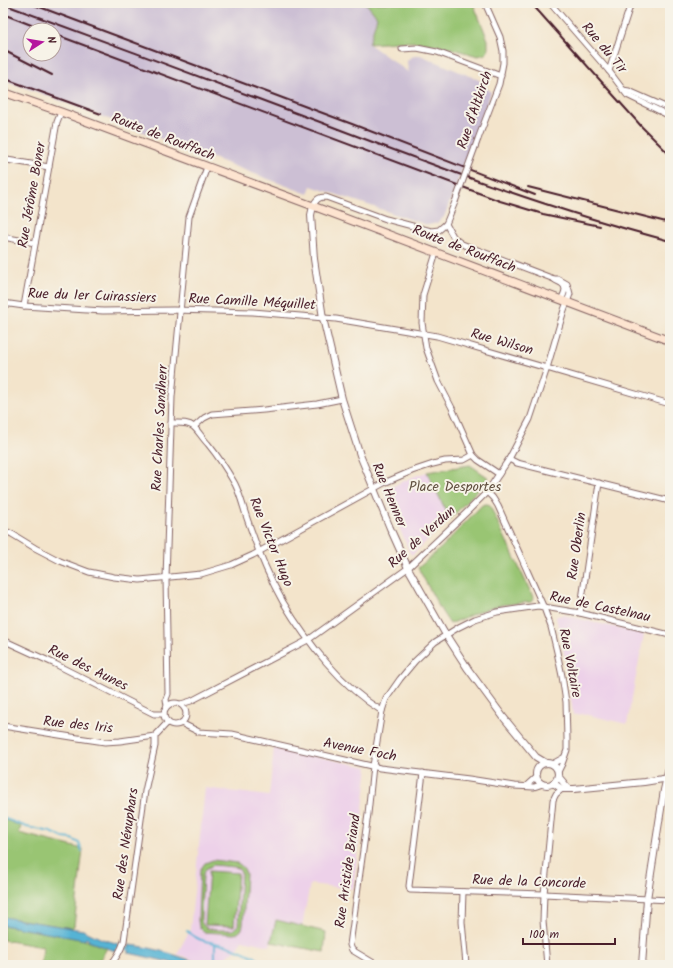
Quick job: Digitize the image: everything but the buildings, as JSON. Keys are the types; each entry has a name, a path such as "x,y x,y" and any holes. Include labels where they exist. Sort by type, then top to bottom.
{"main road":[{"name":"Route de Rouffach","path":"3,92 61,112 313,206 670,341"}],"street":[{"name":"Rue d'Altkirch","path":"446,224 502,71 504,56 502,44 485,3"},
{"name":"Rue du Tir","path":"550,3 609,71 627,95 670,116"},
{"path":"609,71 631,3"},
{"path":"402,49 417,48 437,52 501,76"},
{"name":"Rue du Tir","path":"623,90 629,91 670,109"},
{"name":"Rue Jérôme Boner","path":"24,306 57,122 61,112"},
{"path":"3,162 7,160 49,167"},
{"name":"Rue Charles Sandherr","path":"167,706 166,578 172,397 190,217 207,167"},
{"name":"Route de Rouffach","path":"313,206 319,197 326,196 386,219 426,230 439,230 446,224 454,238 462,244 561,283 567,287 564,301"},
{"name":"Rue Henner","path":"313,206 311,215 314,259 323,318 342,399 360,455 373,489 408,568 446,635 468,669 504,718 536,757 549,763"},
{"path":"3,237 35,243"},
{"path":"436,253 423,295 422,323 426,348 438,382 452,408 473,455 499,474"},
{"name":"Rue de Verdun","path":"181,704 191,701 308,640 408,568 487,492 509,459 530,419 564,310 564,301"},
{"name":"Rue du 1er Cuirassiers","path":"3,303 24,306 103,311 180,310"},
{"name":"Rue Camille Méquillet","path":"180,310 253,312 323,318"},
{"name":"Rue Wilson","path":"323,318 437,336 670,404"},
{"path":"171,423 187,423 194,427 204,418 212,414 317,404 342,399"},
{"name":"Rue Victor Hugo","path":"194,427 226,469 235,486 270,578 308,640 341,678 368,703 382,712"},
{"path":"3,530 60,561 89,572 114,578 140,580 200,574 231,565 259,552 373,489 405,474 445,461 464,460 473,455"},
{"path":"509,459 670,501"},
{"name":"Rue Oberlin","path":"580,613 599,483"},
{"name":"Rue Voltaire","path":"487,492 498,506 544,608 551,627 566,702 568,738 567,750 558,774"},
{"name":"Rue de Castelnau","path":"373,766 382,712 386,699 415,660 435,642 475,619 496,612 538,606 580,613 670,635"},
{"name":"Rue des Aunes","path":"3,640 154,714 164,714"},
{"path":"168,694 174,703"},
{"name":"Rue de Verdun","path":"185,710 191,701"},
{"path":"174,703 181,704 186,714 181,723 177,725 168,722 164,714 167,706 174,703"},
{"path":"185,718 192,728"},
{"path":"155,736 168,722"},
{"name":"Avenue Foch","path":"181,723 199,732 232,734 380,768 514,786 534,787 543,784"},
{"name":"Rue des Iris","path":"3,726 105,742 155,736"},
{"name":"Rue des Nénuphars","path":"110,965 119,953 124,941 145,791 155,746 155,736"},
{"name":"Rue Henner","path":"536,757 538,768"},
{"path":"558,774 556,780 548,785 539,781 537,772 538,768 542,764 564,758"},
{"path":"549,763 556,767 565,789"},
{"path":"642,965 647,899 670,763"},
{"name":"Rue Aristide Briand","path":"373,766 350,945 352,950 357,954 377,965"},
{"name":"Rue de la Concorde","path":"423,773 409,886 410,890 670,900"},
{"path":"526,786 537,776"},
{"path":"547,965 543,921 544,894 553,800 556,794 565,789 588,788 668,778"},
{"path":"553,783 565,789"},
{"path":"463,892 462,922 466,964"}],"shaded area":[{"path":"3,3 366,3 377,17 369,44 408,72 407,61 411,57 420,55 479,80 491,92 444,217 437,223 428,225 311,186 308,194 3,80"},
{"path":"427,472 450,519 412,555 384,492 399,483"},
{"path":"563,615 644,634 627,724 584,714 573,715 568,672 556,617"},
{"path":"274,748 368,767 353,889 310,884 302,927 276,920 270,946 242,940 238,948 216,965 207,965 177,954 190,930 205,788 269,796"}],"green space":[{"path":"366,3 473,3 488,40 488,50 486,54 478,56 446,47 419,42 369,44 377,17"},
{"name":"Place Desportes","path":"470,465 489,478 450,519 427,472"},
{"path":"486,504 490,506 533,597 533,600 531,602 501,605 478,612 450,624 418,568 441,548 482,505"},
{"path":"3,819 21,826 19,833 83,849 74,926 72,928 3,917"},
{"path":"213,860 237,863 242,866 246,874 243,925 241,930 237,933 204,932 199,927 200,870 205,863","holes":["213,865 235,867 239,869 241,873 238,925 233,930 206,928 202,924 201,919 203,874 206,869"]},
{"path":"209,871 238,873 234,926 205,925"},
{"path":"276,920 326,932 324,952 271,942"},
{"path":"3,925 82,939 107,948 97,965 41,965 43,947 3,940"}],"water":[{"path":"3,917 83,930 102,939 119,944 115,951 88,941 89,940 86,938 85,940 3,925"},
{"path":"129,945 176,955 203,965 178,965 129,953"}],"waterway":[{"path":"3,818 27,827 51,832 64,838 72,839 79,843 82,851"},
{"path":"187,931 202,940 228,946 247,953 265,965"},
{"path":"215,944 215,965"},
{"path":"115,947 130,949"}],"railway":[{"path":"29,3 352,124 535,195"},
{"path":"531,3 642,127 670,155"},
{"path":"3,4 406,155 581,216 670,241"},
{"path":"3,14 24,22"},
{"path":"62,37 500,201 543,214 600,226"},
{"path":"3,50 52,75"},
{"path":"3,78 101,114"},
{"path":"528,187 670,223"}]}
